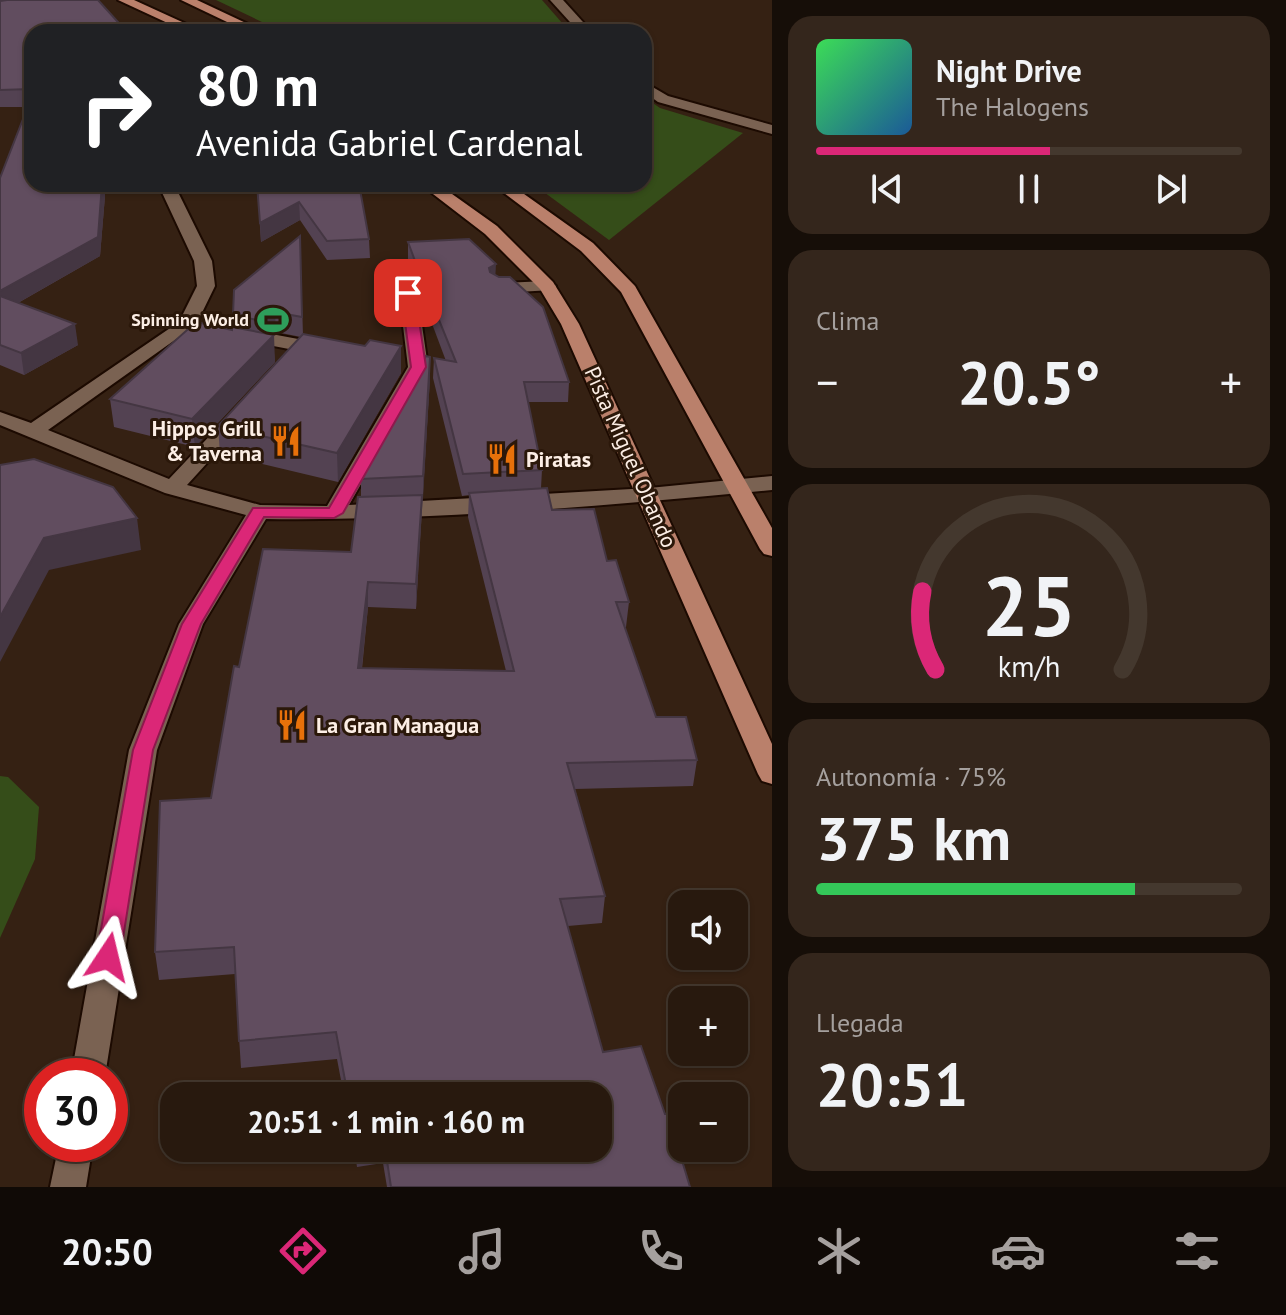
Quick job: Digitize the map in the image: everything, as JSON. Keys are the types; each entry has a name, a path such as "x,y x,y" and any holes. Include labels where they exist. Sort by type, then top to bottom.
{"main road":[{"path":"124,0 180,24"},
{"path":"187,0 241,24"},
{"name":"Pista Miguel Obando","path":"439,192 491,230 547,286 570,324 772,774"},
{"path":"511,192 587,247 629,290 772,549"}],"street":[{"path":"556,0 578,24"},
{"path":"652,91 663,99 772,130"},
{"path":"168,192 203,261 206,286 202,333"},
{"path":"500,288 547,286"},
{"path":"334,513 411,365 408,293 413,293"},
{"path":"202,333 294,357 283,368"},
{"path":"32,432 202,333 341,353"},
{"path":"173,488 253,401"},
{"path":"0,418 173,488 259,512 334,513 649,495 772,483"},
{"path":"91,1058 143,750 191,624 259,512"},
{"path":"68,1187 73,1162"}],"green space":[{"path":"216,0 542,0 563,24 266,24"},
{"path":"652,102 660,108 743,133 609,240 544,192 652,192"},
{"path":"0,776 8,777 39,807 35,859 0,938"}],"building":[{"path":"98,0 120,24 24,24 24,89 0,90 0,1"},
{"path":"24,116 24,192 101,192 98,237 0,291 0,178"},
{"path":"258,192 360,192 369,239 327,241 299,202 260,223"},
{"path":"300,236 302,317 275,312 262,321 233,315 234,290"},
{"path":"469,239 496,264 489,268 490,272 499,277 510,277 543,307 569,382 524,382 542,470 463,474 434,358 456,362 422,278 425,274 418,269 408,242"},
{"path":"0,296 75,324 21,353 0,345"},
{"path":"196,322 274,335 192,419 110,399"},
{"path":"303,334 365,346 370,340 401,346 337,453 218,426"},
{"path":"426,356 430,357 423,476 361,479 363,465"},
{"path":"34,459 113,487 137,518 44,538 0,617 0,465"},
{"path":"547,488 552,510 594,509 607,561 616,560 629,602 616,602 656,717 686,717 697,760 567,763 605,896 560,899 603,1052 641,1046 665,1114 668,1114 668,1162 682,1162 690,1187 391,1187 387,1162 612,1162 612,1082 345,1082 336,1032 239,1041 234,947 155,952 160,801 211,798 234,666 239,667 263,549 351,552 358,497 422,495 416,584 368,582 358,668 514,671 469,493"}],"place":[{"name":"Spinning World","path":"273,320"},
{"name":"Hippos Grill & Taverna","path":"286,441"},
{"name":"Piratas","path":"502,459"},
{"name":"La Gran Managua","path":"292,725"}],"route":[{"path":"108,957 143,750 191,624 259,512 334,513 418,367 408,293"}]}
